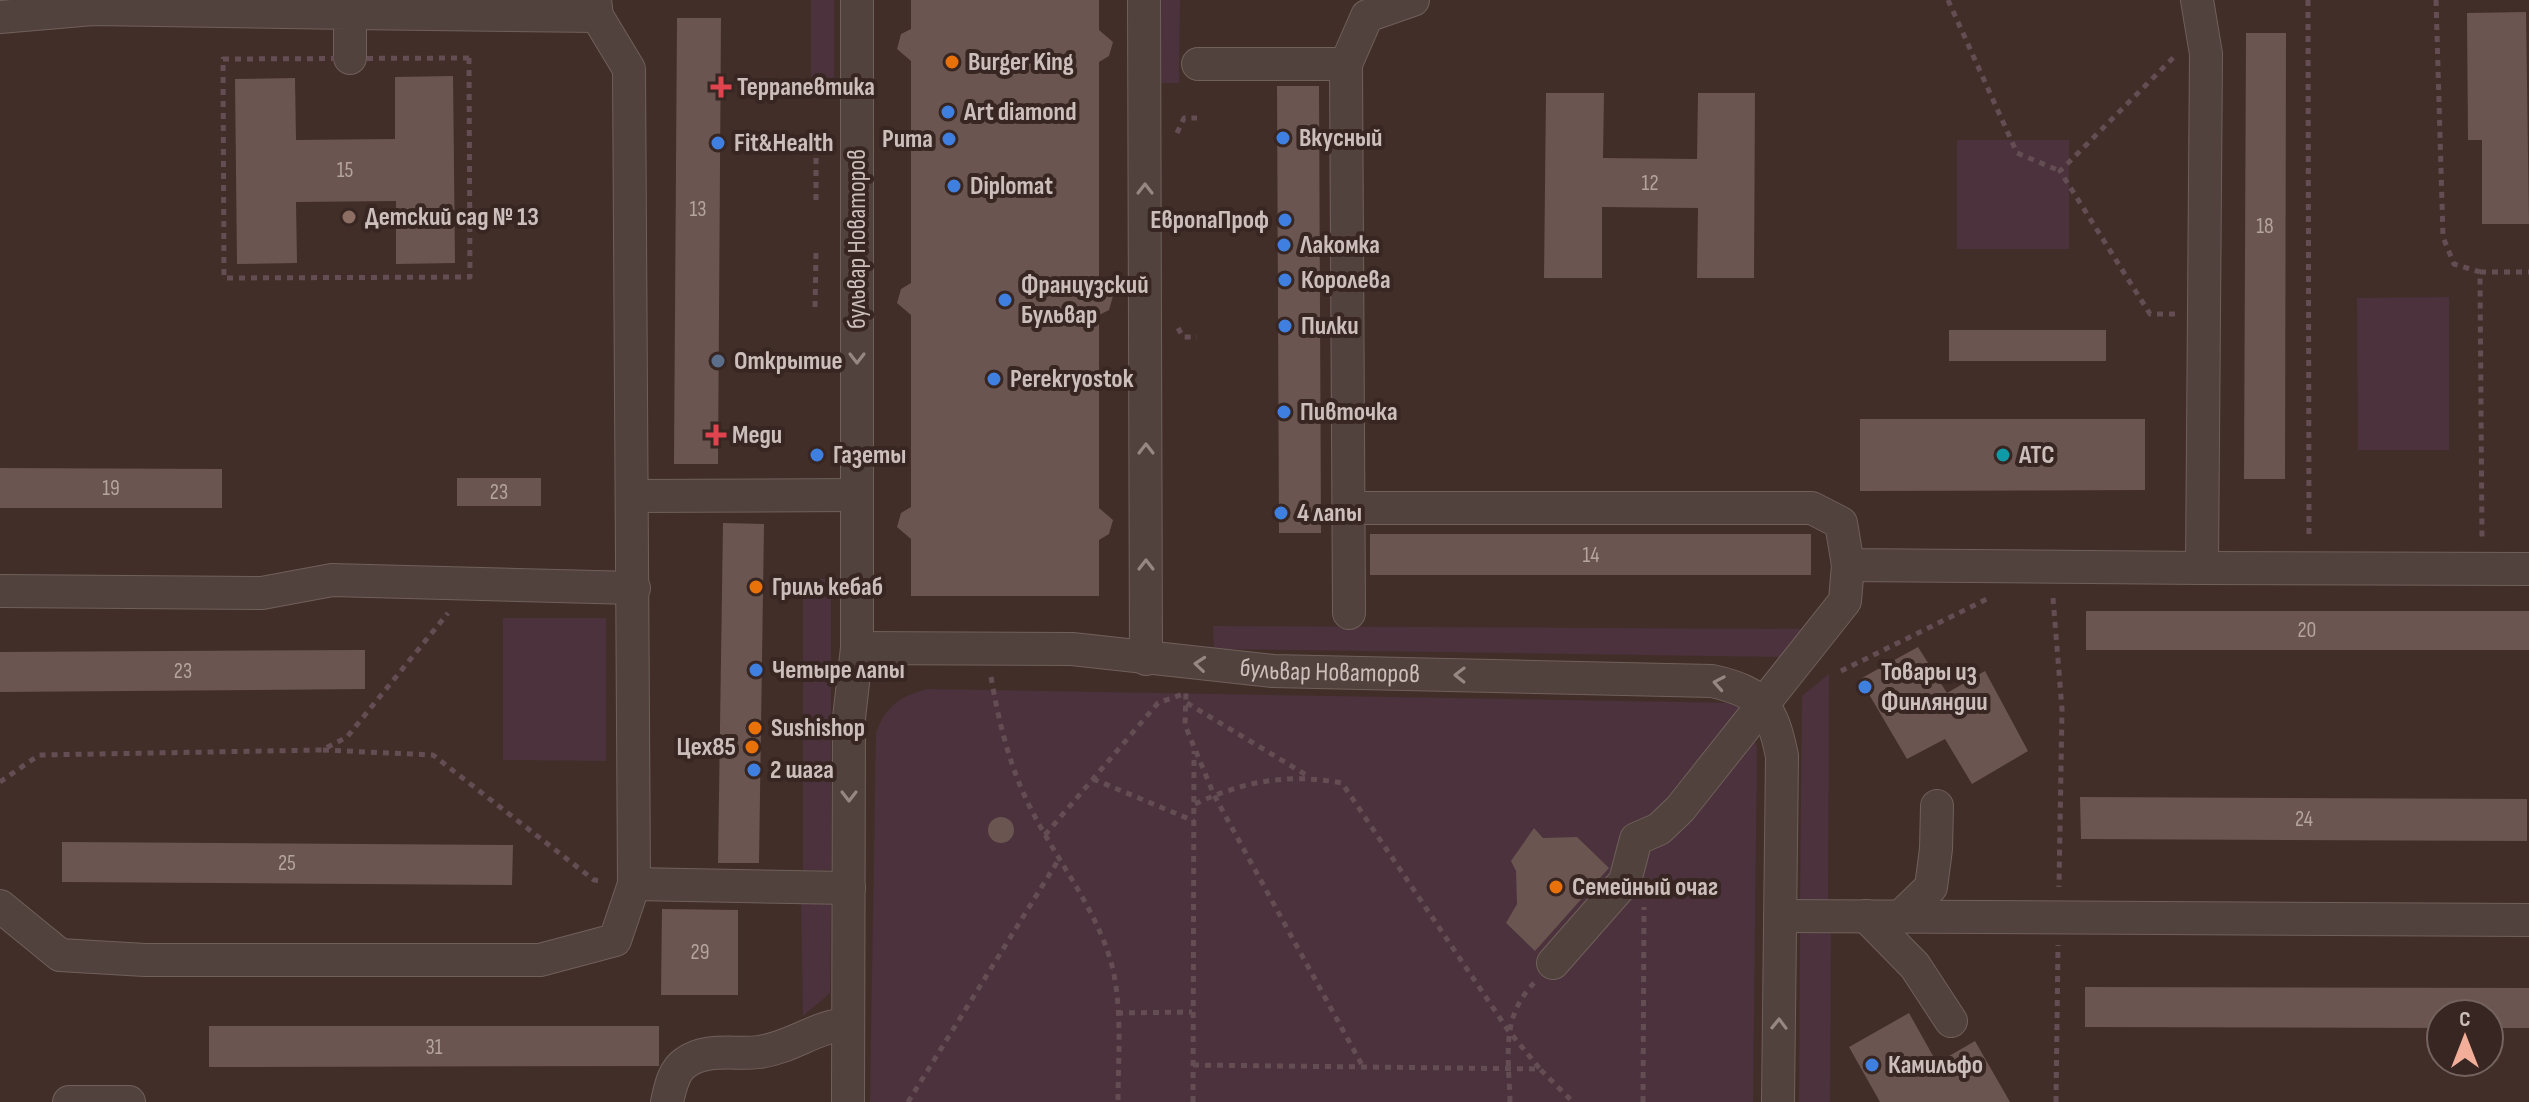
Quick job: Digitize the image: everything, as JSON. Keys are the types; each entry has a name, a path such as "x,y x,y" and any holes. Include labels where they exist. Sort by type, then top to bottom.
{"street":[{"name":"бульвар Новаторов","path":"848,1102 849,718 857,648 857,0"},
{"path":"1144,0 1146,659"},
{"path":"1349,613 1346,64 1367,8 1413,0"},
{"path":"350,6 350,58"},
{"path":"0,17 93,9 350,6 596,8 629,69 634,588 634,884 615,940 540,960 145,960 60,955 0,906"},
{"path":"2200,14 2204,315 2202,568"},
{"path":"1198,64 1346,64"},
{"path":"633,496 857,495"},
{"path":"1349,508 1812,508 1841,523 1848,565 1845,601 1680,809 1659,829 1636,839 1625,881 1553,963"},
{"path":"1848,565 2529,569"},
{"path":"0,591 262,593 332,580 634,588"},
{"name":"бульвар Новаторов","path":"857,648 1072,649 1273,671 1712,681 1741,687 1764,703"},
{"path":"1764,703 1775,724 1782,756 1778,1102"},
{"path":"1901,916 1931,887 1937,806"},
{"path":"634,884 849,888"},
{"path":"1780,916 2529,920"},
{"path":"1866,916 1915,966 1951,1021"},
{"path":"667,1102 670,1084 684,1063 710,1053 762,1052 828,1025 848,1024"},
{"path":"69,1102 129,1102"}],"path":[{"path":"1948,0 2017,153 2060,171 2150,314 2204,315"},
{"path":"2308,0 2309,569"},
{"path":"2436,0 2443,237 2454,264 2480,272 2529,272"},
{"path":"2060,171 2200,14"},
{"path":"350,58 469,58 470,277 224,278 223,59 350,58"},
{"path":"1171,146 1184,118 1197,118"},
{"path":"816,146 816,201"},
{"path":"815,307 816,253"},
{"path":"2480,272 2482,569"},
{"path":"1176,324 1183,337 1197,337"},
{"path":"2051,567 2062,709 2056,1102"},
{"path":"322,750 347,737 447,616 450,583"},
{"path":"1841,671 1995,595"},
{"path":"987,649 1012,765 1045,835 1096,919 1112,965 1117,1013 1118,1102"},
{"path":"1045,835 1158,703 1186,693 1185,725 1214,795 1362,1065"},
{"path":"1186,702 1310,777"},
{"path":"1193,1102 1194,745"},
{"path":"0,782 39,755 322,750 433,755 586,874"},
{"path":"1195,804 1214,795 1282,777 1310,777 1342,783 1508,1030 1573,1102"},
{"path":"1093,779 1194,821"},
{"path":"908,1102 1059,859"},
{"path":"1643,1102 1644,898"},
{"path":"1510,1102 1508,1030 1518,1000 1553,963"},
{"path":"1117,1013 1192,1012"},
{"path":"1193,1065 1509,1066 1540,1069"}],"shaded area":[{"path":"811,0 834,0 834,85 811,85"},
{"path":"1159,0 1180,0 1179,83 1158,83"},
{"path":"1957,140 2069,140 2069,249 1957,249"},
{"path":"2449,297 2449,450 2358,450 2357,298"},
{"path":"803,579 831,579 831,870 803,870"},
{"path":"503,618 606,618 606,761 503,760"},
{"path":"1213,626 1804,629 1785,657 1214,649"},
{"path":"1829,674 1828,902 1800,902 1802,696"},
{"path":"927,689 1739,703 1757,747 1753,1102 870,1102 876,732 895,703"},
{"path":"801,904 831,904 830,993 803,1016"},
{"path":"1800,932 1831,932 1830,1102 1799,1102"}],"building":[{"name":"Французский Бульвар","path":"911,0 1099,0 1099,30 1113,42 1109,56 1099,62 1099,283 1113,296 1109,310 1099,315 1099,508 1113,520 1109,534 1099,540 1099,596 911,596 911,539 897,527 901,513 911,507 911,315 897,303 901,289 911,283 911,61 897,49 901,34 911,29"},
{"path":"2526,12 2529,224 2482,224 2482,140 2468,140 2467,13"},
{"path":"677,18 721,18 718,464 674,464"},
{"path":"2246,33 2286,33 2285,479 2244,479"},
{"path":"453,76 455,263 396,264 396,201 296,202 297,263 237,264 235,79 295,78 296,140 395,139 395,77"},
{"path":"1277,86 1319,86 1321,533 1279,533"},
{"path":"1546,93 1604,93 1603,158 1697,159 1698,93 1755,93 1754,278 1697,278 1698,208 1602,207 1602,278 1544,278"},
{"path":"1949,330 2106,330 2106,361 1949,361"},
{"name":"АТС","path":"1860,419 2145,419 2145,490 1860,491"},
{"path":"0,468 222,469 222,508 0,508"},
{"path":"457,478 541,478 541,506 457,506"},
{"path":"723,523 764,524 759,863 718,863"},
{"path":"1370,534 1811,534 1811,575 1370,575"},
{"path":"2086,611 2529,611 2529,650 2086,650"},
{"path":"1918,647 1947,693 1985,671 2028,751 1972,784 1945,739 1907,759 1860,679"},
{"path":"365,650 365,689 0,692 0,652"},
{"path":"2080,797 2527,799 2527,841 2081,839"},
{"path":"1001,817 1010,821 1014,830 1010,839 1001,843 992,839 988,830 992,821"},
{"name":"Семейный очаг","path":"1534,828 1543,838 1577,837 1609,868 1535,951 1506,923 1517,904 1516,871 1511,861"},
{"path":"62,842 513,845 512,885 62,882"},
{"path":"662,909 738,910 738,995 661,995"},
{"path":"2085,987 2529,988 2529,1028 2505,1028 2505,998 2425,998 2425,1028 2085,1027"},
{"path":"1909,1013 1937,1063 1975,1041 2010,1102 1880,1102 1849,1047"},
{"path":"209,1026 659,1026 659,1066 209,1067"}],"place":[{"name":"Burger King","path":"952,62"},
{"name":"Террапевтика","path":"721,87"},
{"name":"Art diamond","path":"948,112"},
{"name":"Вкусный","path":"1283,138"},
{"name":"Puma","path":"949,139"},
{"name":"Fit&Health","path":"718,143"},
{"name":"Diplomat","path":"954,186"},
{"name":"Детский сад № 13","path":"349,217"},
{"name":"ЕвропаПроф","path":"1285,220"},
{"name":"Лакомка","path":"1284,245"},
{"name":"Королева","path":"1285,280"},
{"name":"Французский Бульвар","path":"1005,300"},
{"name":"Пилки","path":"1285,326"},
{"name":"Открытие","path":"718,361"},
{"name":"Perekryostok","path":"994,379"},
{"name":"Пивточка","path":"1284,412"},
{"name":"Меди","path":"716,435"},
{"name":"Газеты","path":"817,455"},
{"name":"АТС","path":"2003,455"},
{"name":"4 лапы","path":"1281,513"},
{"name":"Гриль кебаб","path":"756,587"},
{"name":"Четыре лапы","path":"756,670"},
{"name":"Товары из Финляндии","path":"1865,687"},
{"name":"Sushishop","path":"755,728"},
{"name":"Цех85","path":"752,747"},
{"name":"2 шага","path":"754,770"},
{"name":"Семейный очаг","path":"1556,887"},
{"name":"Камильфо","path":"1872,1065"}]}
